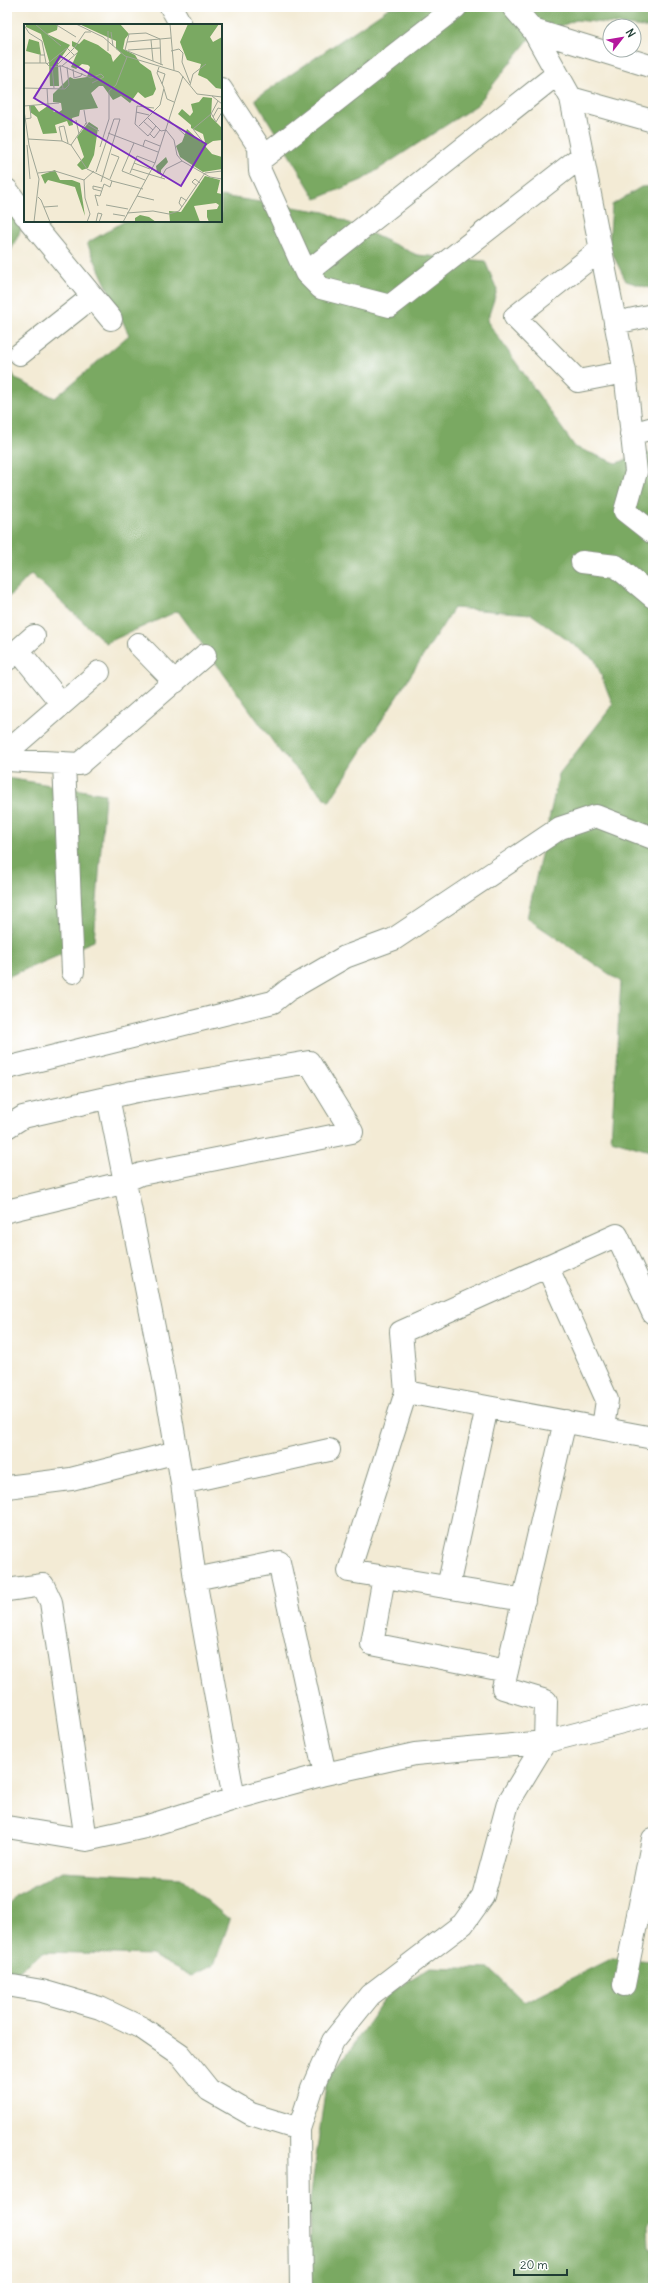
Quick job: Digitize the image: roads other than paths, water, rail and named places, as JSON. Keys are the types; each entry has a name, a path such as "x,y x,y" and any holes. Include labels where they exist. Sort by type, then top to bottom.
{"street":[{"path":"170,7 180,24"},
{"path":"260,160 456,7"},
{"path":"513,7 533,30 570,98 625,372 636,472 625,511 653,533"},
{"path":"533,30 653,67"},
{"path":"306,273 558,74"},
{"path":"222,91 259,147 260,171 306,273 321,288 390,306 582,156"},
{"path":"570,98 653,121"},
{"path":"31,222 111,319"},
{"path":"600,250 515,317 578,381 625,372"},
{"path":"20,354 92,297"},
{"path":"615,323 653,316"},
{"path":"631,434 653,428"},
{"path":"582,562 616,566 653,597"},
{"path":"138,644 174,682"},
{"path":"20,649 62,704"},
{"path":"7,760 79,764 205,655"},
{"path":"7,752 99,672"},
{"path":"73,972 79,764"},
{"path":"7,1068 273,1002 288,990 345,957 394,939 560,828 596,816 653,838"},
{"path":"7,1127 23,1117 108,1097 309,1062 352,1132 141,1174 125,1181 7,1211"},
{"path":"108,1097 177,1452 195,1579 234,1799"},
{"path":"524,1600 349,1571 406,1392 401,1332 617,1235 653,1313"},
{"path":"547,1266 607,1400 603,1428"},
{"path":"406,1392 653,1438"},
{"path":"448,1587 487,1407"},
{"path":"301,2288 299,2129 312,2089 333,2041 370,1996 463,1924 483,1896 508,1802 545,1742 546,1701 503,1688 565,1421"},
{"path":"182,1483 329,1450"},
{"path":"7,1487 71,1479 177,1452"},
{"path":"195,1579 279,1562 325,1774"},
{"path":"384,1576 372,1644 507,1671"},
{"path":"7,1590 43,1585 51,1602 86,1840"},
{"path":"7,1827 86,1840 145,1827 234,1799 325,1774 415,1754 545,1742 653,1714"},
{"path":"624,1985 653,1839"},
{"path":"7,1985 42,1991 100,2008 142,2028 180,2054 209,2090 251,2114 299,2129"}]}
